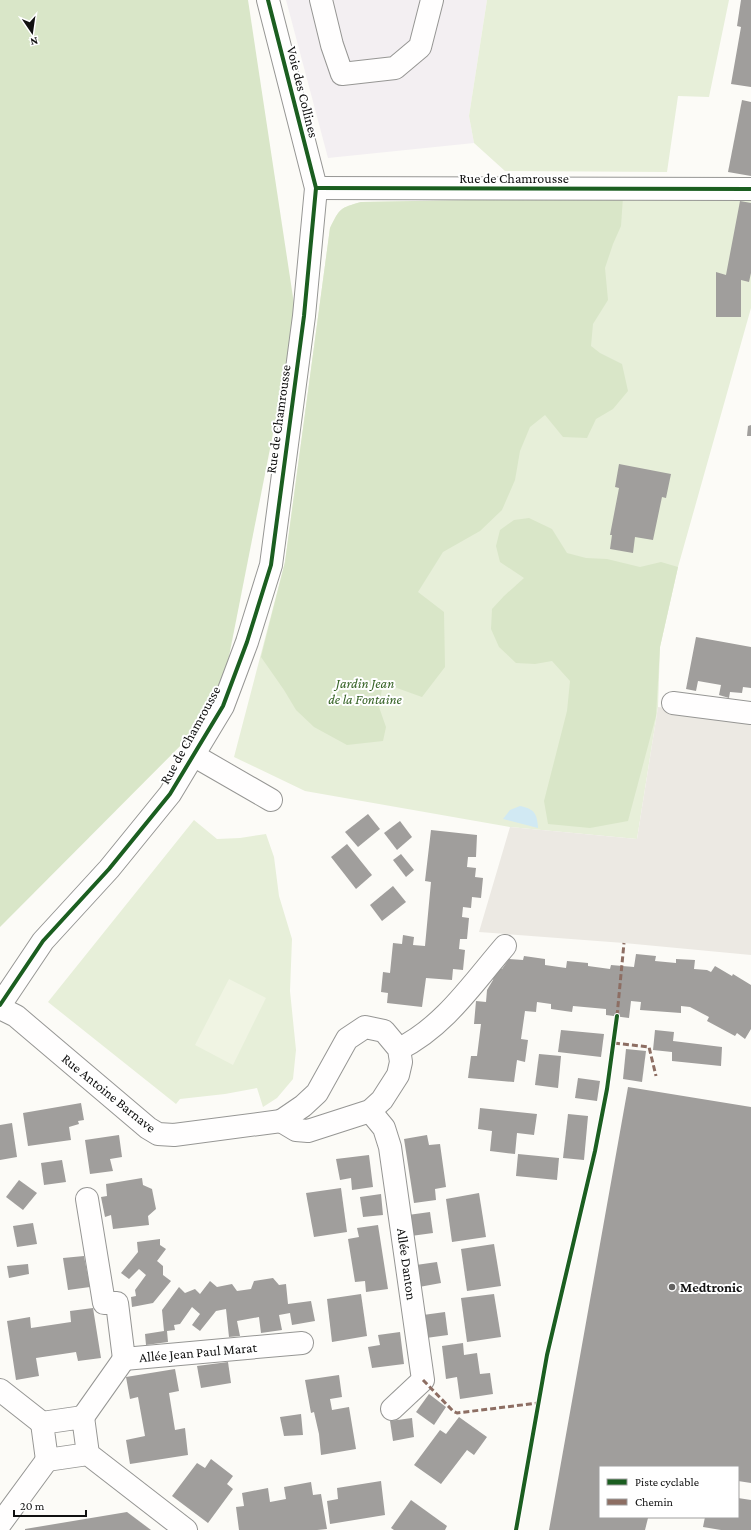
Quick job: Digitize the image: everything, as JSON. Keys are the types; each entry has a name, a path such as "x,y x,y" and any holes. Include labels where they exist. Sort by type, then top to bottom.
{"street":[{"name":"Voie des Collines","path":"268,0 316,188"},
{"path":"321,0 332,45 342,74 395,68 420,48 432,0"},
{"name":"Rue de Chamrousse","path":"0,1005 42,941 109,869 170,794 223,706 247,642 271,565 304,316 316,188 751,189"},
{"path":"674,703 751,713"},
{"path":"193,755 271,800"},
{"path":"281,1121 296,1130 308,1131 370,1111 382,1100 398,1075 401,1062 398,1049 412,1042 445,1017 505,946"},
{"name":"Rue Antoine Barnave","path":"0,1008 16,1016 148,1128 158,1134 174,1135 281,1121 303,1106 317,1093 347,1039 365,1028 384,1031 398,1049"},
{"name":"Allée Danton","path":"370,1111 384,1128 390,1147 423,1380 392,1409"},
{"name":"Allée Jean Paul Marat","path":"87,1199 104,1303 116,1303 124,1359 302,1343"},
{"path":"124,1359 82,1417 88,1454 186,1530"},
{"path":"0,1390 42,1423 47,1460 0,1524"},
{"path":"42,1423 82,1417"},
{"path":"47,1460 88,1454"}],"shaded area":[{"path":"286,0 487,0 469,116 474,143 328,158"},
{"path":"658,707 751,720 751,955 624,943 479,932 510,827 637,839"}],"green space":[{"path":"0,0 248,0 296,317 219,707 0,927"},
{"path":"487,0 729,0 709,97 678,96 667,172 505,171 474,143 469,116"},
{"name":"Jardin Jean de la Fontaine","path":"740,196 751,199 751,308 678,567 660,647 658,707 637,839 510,827 305,791 234,757 285,562 330,228 341,210 361,202"},
{"name":"Jardin Jean de la Fontaine","path":"623,197 621,226 605,268 608,300 593,324 591,346 600,353 622,364 628,391 613,409 596,419 587,438 563,437 545,415 530,427 520,451 515,480 502,510 480,531 443,552 418,592 444,612 445,667 422,697 383,683 379,707 386,727 383,741 347,745 314,727 296,710 261,657 285,562 330,228 336,216 341,210 361,202"},
{"path":"529,518 552,529 567,553 586,558 607,559 640,567 661,562 678,567 660,647 656,716 628,821 590,828 548,824 544,801 567,711 570,681 552,661 535,664 516,663 499,647 491,629 492,609 524,578 500,562 496,546 500,530 514,520"},
{"path":"194,820 217,839 240,838 266,834 274,857 279,896 292,939 290,991 296,1050 293,1079 277,1098 263,1107 257,1088 225,1094 180,1099 176,1104 48,1002"},
{"path":"229,979 266,998 233,1065 195,1045"}],"water":[{"path":"520,806 534,812 537,819 538,828 503,819 510,810"}],"building":[{"path":"741,0 751,0 751,87 731,84 741,27 737,26"},
{"path":"742,100 751,102 751,176 728,172"},
{"path":"740,201 751,203 751,273 749,282 741,280 741,317 716,317 716,272 726,275"},
{"path":"751,425 751,436 747,436 748,426"},
{"path":"619,464 671,474 666,498 662,497 653,540 635,537 633,553 610,549 612,535 610,535 619,488 615,487"},
{"path":"696,637 751,647 751,688 743,687 742,693 730,692 729,698 719,695 721,685 698,681 696,691 686,689"},
{"path":"368,814 380,829 358,847 345,832"},
{"path":"400,821 412,837 397,850 384,833"},
{"path":"431,830 477,835 476,857 468,857 467,867 476,868 475,877 483,878 481,898 472,897 471,908 463,907 462,917 469,918 467,939 460,939 459,949 465,950 463,970 453,969 452,980 426,978 422,1007 387,1003 388,993 381,992 383,972 390,973 393,943 402,944 403,935 414,937 413,945 425,946 431,882 425,881"},
{"path":"347,844 372,875 356,889 331,857"},
{"path":"401,854 414,870 406,877 393,860"},
{"path":"393,886 406,902 382,921 370,905"},
{"path":"636,954 656,956 655,961 676,963 676,959 695,960 694,969 707,970 711,972 715,966 732,976 733,974 751,985 751,1029 745,1039 737,1033 735,1036 707,1021 709,1017 690,1007 681,1006 681,1013 640,1010 641,1002 631,1001 629,1018 606,1015 606,1009 573,1006 572,1012 551,1009 551,1004 537,1002 536,1012 525,1011 521,1039 528,1040 525,1062 517,1060 514,1082 468,1078 471,1056 477,1056 481,1024 474,1024 476,1001 486,1002 487,990 493,980 495,969 502,969 509,959 523,960 524,956 545,959 545,965 566,968 567,961 588,963 588,966 610,969 611,965 634,967"},
{"path":"561,1030 604,1034 601,1057 558,1052"},
{"path":"655,1030 674,1032 673,1041 722,1047 721,1066 672,1061 672,1052 653,1050"},
{"path":"626,1049 646,1051 642,1082 623,1079"},
{"path":"539,1054 561,1056 558,1088 535,1085"},
{"path":"578,1078 600,1081 597,1101 575,1098"},
{"name":"Medtronic","path":"628,1087 751,1107 751,1483 739,1481 739,1466 599,1466 599,1518 648,1518 645,1530 549,1530"},
{"path":"81,1103 84,1120 78,1121 79,1124 69,1127 71,1140 28,1146 23,1113"},
{"path":"480,1108 537,1114 534,1135 517,1133 515,1154 490,1151 492,1131 478,1129"},
{"path":"568,1114 588,1116 584,1160 563,1158"},
{"path":"12,1123 17,1157 0,1160 0,1125"},
{"path":"119,1135 122,1157 110,1159 113,1171 90,1174 85,1140"},
{"path":"427,1135 429,1145 440,1144 446,1187 435,1189 436,1200 414,1203 404,1139"},
{"path":"518,1154 559,1158 557,1180 516,1176"},
{"path":"369,1155 373,1187 352,1190 351,1178 340,1180 336,1159"},
{"path":"62,1160 66,1182 44,1185 41,1163"},
{"path":"142,1178 143,1185 152,1189 156,1209 148,1216 149,1225 113,1229 111,1215 105,1217 101,1197 107,1196 106,1184"},
{"path":"19,1180 37,1193 23,1210 6,1197"},
{"path":"341,1188 347,1232 314,1237 306,1193"},
{"path":"479,1193 486,1237 452,1242 446,1199"},
{"path":"381,1194 383,1215 363,1217 360,1197"},
{"path":"430,1212 433,1233 411,1236 408,1215"},
{"path":"33,1223 37,1244 17,1247 13,1226"},
{"path":"378,1225 388,1289 366,1292 365,1281 355,1282 348,1239 359,1237 357,1228"},
{"path":"160,1239 160,1245 166,1249 157,1261 163,1266 163,1275 171,1281 153,1303 132,1307 131,1297 136,1296 135,1290 146,1275 139,1269 129,1279 121,1273 138,1252 137,1242"},
{"path":"494,1244 501,1286 467,1291 461,1249"},
{"path":"84,1256 90,1287 68,1290 63,1258"},
{"path":"437,1262 441,1283 419,1287 416,1265"},
{"path":"28,1264 29,1274 9,1278 7,1266"},
{"path":"273,1278 279,1285 286,1284 288,1304 311,1301 315,1321 292,1325 290,1313 279,1315 282,1330 261,1333 259,1317 237,1321 240,1336 229,1337 226,1309 216,1311 200,1331 192,1325 200,1314 192,1307 180,1324 174,1325 175,1330 167,1331 168,1342 146,1345 145,1334 164,1331 162,1310 179,1287 185,1293 195,1289 200,1294 210,1281 217,1287 232,1284 237,1291 251,1289 254,1281"},
{"path":"361,1294 367,1336 332,1342 327,1299"},
{"path":"494,1294 501,1337 467,1342 461,1298"},
{"path":"93,1308 101,1358 78,1361 76,1352 36,1358 39,1376 16,1380 7,1321 30,1317 31,1328 71,1322 70,1311"},
{"path":"445,1312 448,1335 426,1338 423,1315"},
{"path":"400,1332 404,1364 372,1368 368,1347 380,1345 378,1335"},
{"path":"463,1343 464,1355 477,1353 480,1374 490,1373 493,1394 460,1399 457,1377 446,1379 442,1346"},
{"path":"228,1362 231,1383 201,1388 197,1366"},
{"path":"175,1369 179,1391 169,1393 175,1430 185,1428 188,1455 130,1464 126,1440 145,1436 138,1397 130,1399 126,1377"},
{"path":"339,1375 342,1397 330,1399 332,1410 349,1407 356,1449 321,1455 319,1434 314,1412 311,1413 305,1380"},
{"path":"429,1394 446,1407 434,1425 416,1412"},
{"path":"301,1414 303,1435 284,1436 280,1417"},
{"path":"459,1417 487,1437 474,1455 467,1450 441,1484 414,1465 440,1430 446,1434"},
{"path":"412,1418 414,1437 393,1441 390,1421"},
{"path":"211,1459 233,1476 227,1484 233,1489 208,1523 172,1496 197,1463 205,1468"},
{"path":"381,1481 385,1515 330,1524 327,1501 338,1499 337,1488"},
{"path":"311,1482 313,1495 321,1494 327,1529 239,1530 236,1507 244,1506 242,1493 268,1488 270,1502 286,1499 284,1487"},
{"path":"739,1498 751,1500 751,1530 721,1530 703,1527 705,1518 739,1518"},
{"path":"411,1500 447,1526 445,1530 394,1530 391,1528"},
{"path":"127,1512 151,1530 25,1530 25,1529"}],"marked path":[{"path":"617,1016 624,943"},
{"path":"614,1043 649,1047 656,1076"},
{"path":"423,1380 453,1411 457,1413 538,1403"}],"cycle path":[{"path":"0,1005 43,941 109,869 170,794 223,706 247,642 271,565 304,316 316,188 268,0"},
{"path":"316,188 751,189"},
{"path":"516,1530 547,1355 595,1151 607,1089 617,1016"}],"place":[{"name":"Medtronic","path":"672,1287"}]}
